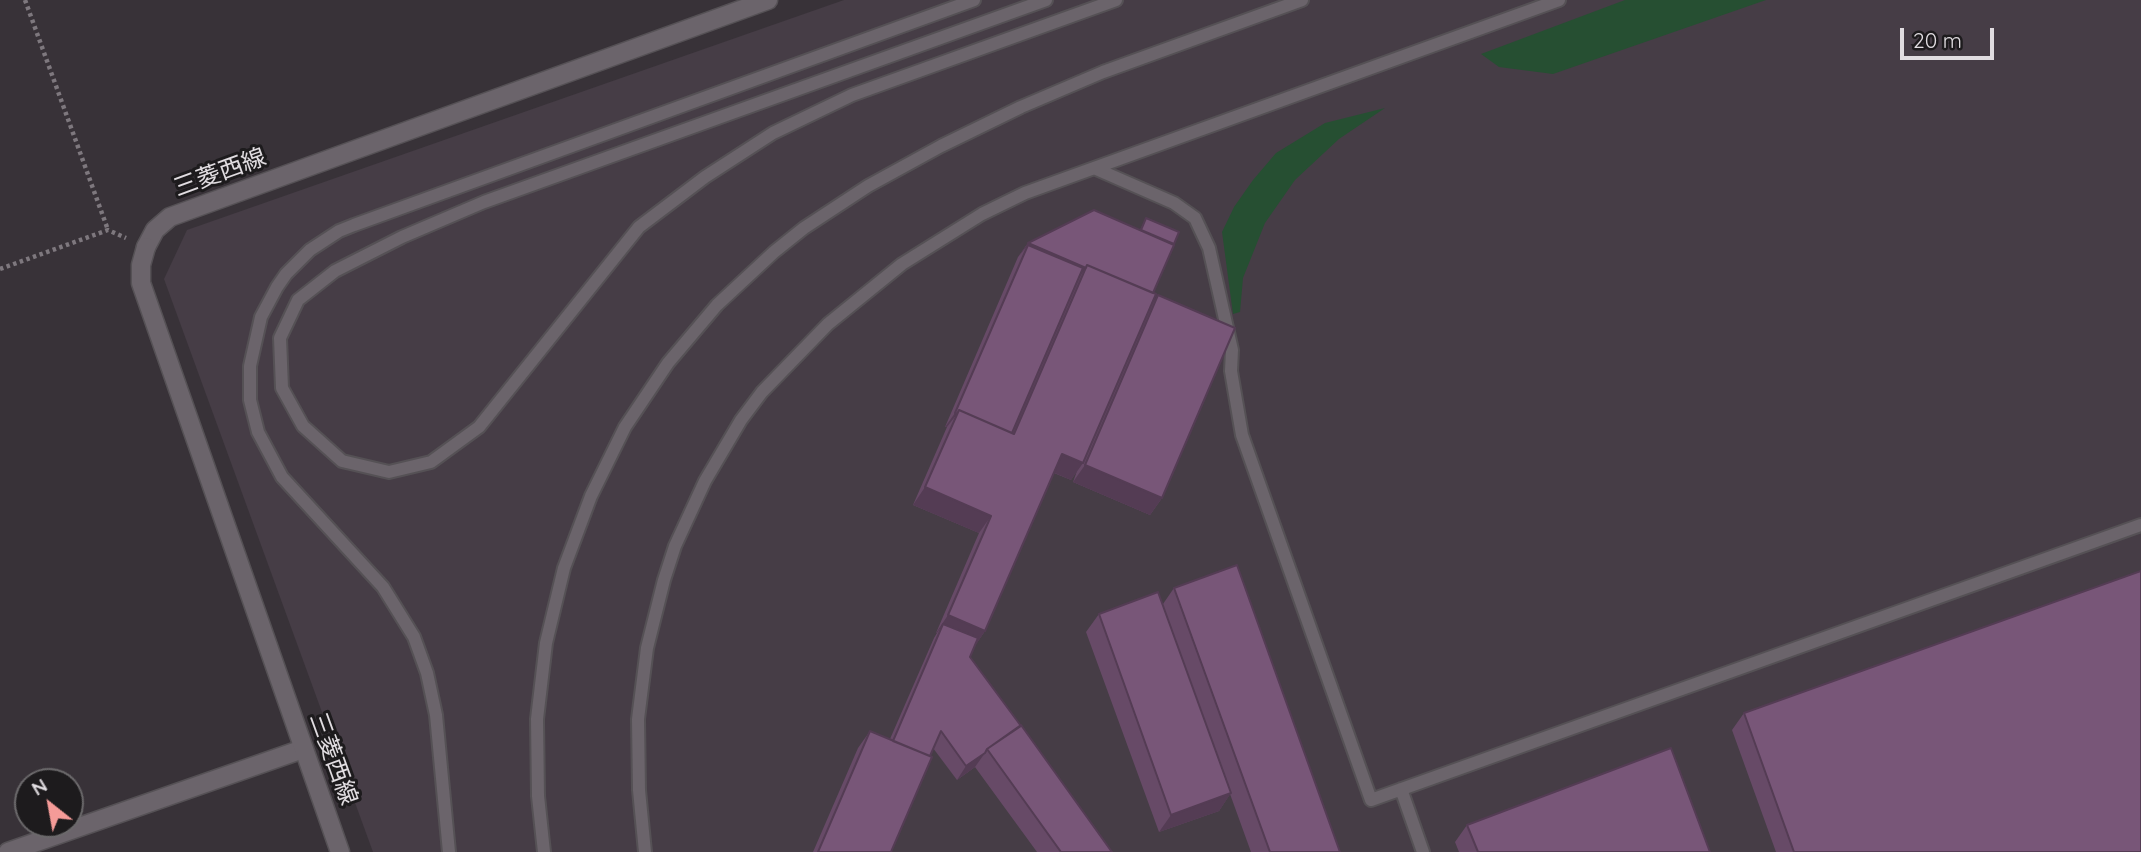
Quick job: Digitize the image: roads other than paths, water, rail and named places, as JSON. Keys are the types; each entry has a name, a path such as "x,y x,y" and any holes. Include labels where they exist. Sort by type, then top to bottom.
{"street":[{"name":"三菱西線","path":"340,852 141,284 141,265 146,247 155,230 170,217 768,0"},
{"path":"8,852 303,750"}],"lane":[{"path":"449,852 436,715 427,673 414,637 383,587 282,477 258,432 250,400 250,366 261,317 276,288 310,250 338,231 974,0"},
{"path":"1046,0 497,197 402,237 335,271 298,300 280,338 282,388 303,426 342,461 389,472 431,462 479,427 639,227 705,177 773,133 852,95 1116,0"},
{"path":"544,852 538,796 537,719 546,643 564,568 591,496 625,427 668,363 709,314 745,278 804,228 835,206 901,167 1011,112 1103,72 1302,0"},
{"path":"645,852 639,790 638,719 647,648 672,557 689,513 741,420 762,392 811,340 864,293 902,264 942,238 1025,193 1559,0"},
{"path":"1094,168 1174,203 1195,218 1209,248 1232,350 1231,371 1242,435 1371,800 2141,525"},
{"path":"1401,789 1423,852"}]}
